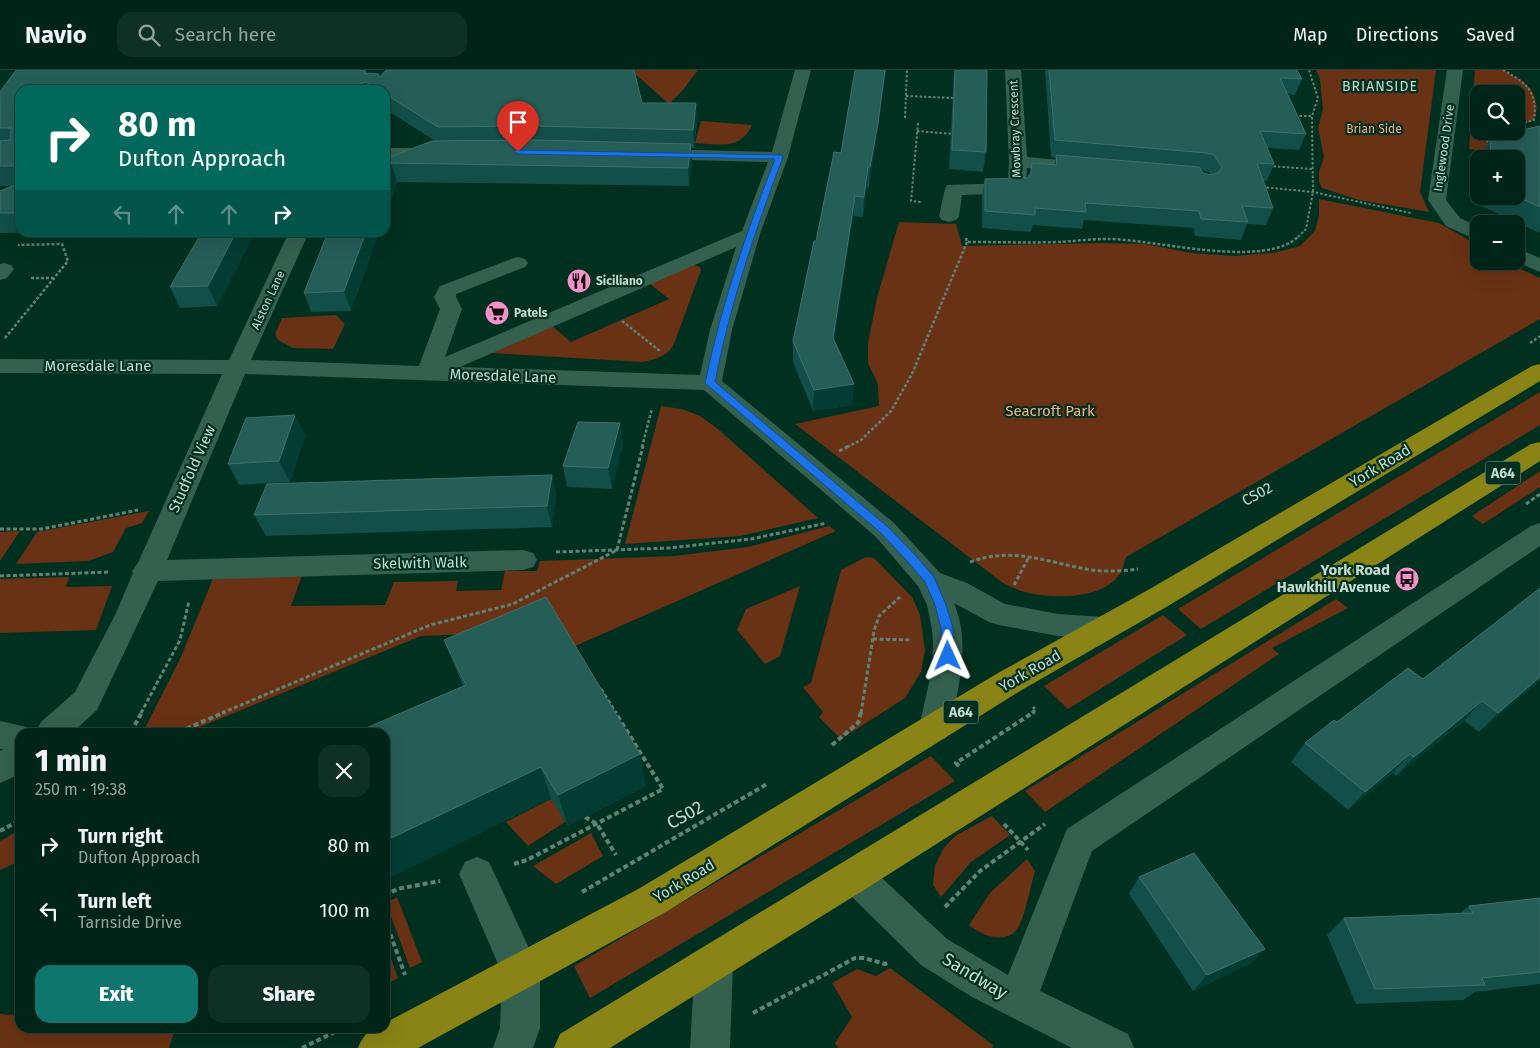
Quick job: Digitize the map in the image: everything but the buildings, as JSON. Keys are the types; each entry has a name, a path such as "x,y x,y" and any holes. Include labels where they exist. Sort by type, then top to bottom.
{"highway":[{"name":"York Road","path":"378,1048 653,900 1009,682 1104,629 1532,359"},
{"name":"A64","path":"574,1048 1540,450"}],"street":[{"path":"803,70 779,157 750,234 721,330 710,383 885,530 918,586 940,605 947,628 947,670 935,728"},
{"name":"Mowbray Crescent","path":"950,210 954,189 1017,189 1018,162 1013,70"},
{"name":"Inglewood Drive","path":"1455,70 1437,200 1453,222 1470,230"},
{"path":"390,153 451,153"},
{"path":"634,154 779,157"},
{"path":"1018,162 1105,169"},
{"path":"428,374 594,300 750,234"},
{"name":"Alston Lane","path":"237,367 297,237"},
{"path":"1525,258 1540,266"},
{"path":"428,374 451,309 445,297 447,290 518,263"},
{"name":"Moresdale Lane","path":"0,366 237,367 710,383"},
{"name":"Studfold View","path":"56,728 86,701 129,615 146,571 237,367"},
{"path":"1017,1001 1079,840 1540,533"},
{"name":"Skelwith Walk","path":"146,571 523,560"},
{"path":"918,586 958,591 999,614 1032,621 1104,629"},
{"path":"0,735 15,737"},
{"path":"0,769 15,759"},
{"path":"478,874 521,972 520,1028 514,1048"},
{"name":"Sandway","path":"854,876 934,952 985,984 1114,1048"},
{"path":"710,1048 714,963"}],"path":[{"path":"905,118 907,70"},
{"path":"967,242 1056,242 1108,238 1221,252 1253,251 1295,240 1306,229 1310,216 1313,192 1312,116 1318,98 1309,70"},
{"path":"1503,70 1531,89 1535,98 1537,107 1534,120 1525,122"},
{"path":"906,96 955,98"},
{"path":"1288,116 1312,116"},
{"path":"808,466 860,440 891,411 912,374 967,242 960,225 950,210 910,201 918,123"},
{"path":"917,131 957,134"},
{"path":"1268,166 1312,169"},
{"path":"1258,187 1313,192 1453,222"},
{"path":"0,344 68,261 62,244 10,245"},
{"path":"594,300 671,360 662,364 658,381"},
{"path":"1532,359 1540,336"},
{"path":"0,529 42,528 177,503"},
{"path":"523,560 539,553 668,548 751,539 835,521"},
{"path":"966,564 978,558 1000,553 1029,557 1089,570 1122,571 1141,569"},
{"path":"1012,589 1029,557"},
{"path":"133,728 180,640 196,569"},
{"path":"0,576 146,571"},
{"path":"826,749 841,739 858,723 879,616 918,586"},
{"path":"873,639 915,640"},
{"path":"390,894 397,890 478,874 527,860 663,789 601,689"},
{"name":"CS02","path":"578,894 772,781"},
{"path":"585,817 597,824 616,856"},
{"path":"0,831 15,823"},
{"path":"1019,841 1028,850"},
{"path":"390,933 405,974"},
{"path":"302,1048 333,1033"}],"green space":[{"path":"635,70 698,70 669,104 633,72"},
{"name":"Brian Side","path":"1316,70 1436,70 1420,192 1429,212 1359,200 1322,188 1319,182 1319,172 1324,157 1318,128 1323,109 1320,79"},
{"path":"1475,70 1503,70 1522,81 1531,89 1535,98 1537,107 1534,120 1525,122 1525,85 1474,85"},
{"path":"701,121 752,125 741,139 735,142 720,145 695,143"},
{"path":"1470,136 1470,140 1487,140 1488,150 1469,149"},
{"name":"Seacroft Park","path":"1319,199 1439,223 1470,241 1470,270 1523,270 1540,278 1540,319 1126,557 1119,575 1101,589 1075,596 1048,596 1025,592 1003,583 795,424 879,406 878,384 868,363 868,343 877,298 899,222 956,224 962,246 1145,244 1191,253 1234,256 1273,253 1300,246 1315,231 1319,215"},
{"path":"694,265 700,267 701,270 674,344 661,357 642,362 492,353 552,326 571,342 669,299 649,283"},
{"path":"336,315 345,324 333,349 293,348 278,340 275,334 282,318"},
{"path":"1540,392 1540,425 1201,629 1178,609"},
{"path":"661,406 682,409 700,416 718,429 818,518 740,536 625,544"},
{"path":"1540,471 1540,487 1483,524 1472,516"},
{"path":"149,511 142,523 126,528 113,552 88,561 16,564 37,532"},
{"path":"829,526 836,531 566,650 555,631 421,636 197,728 145,728 181,657 214,576 302,575 291,606 385,605 394,582 458,581 456,591 501,590 505,571 537,571 540,561 674,556 748,547"},
{"path":"20,531 0,561 0,532"},
{"path":"866,557 874,558 912,597 920,615 925,650 921,672 905,698 841,739 819,717 823,712 803,687 811,683 841,570"},
{"path":"69,577 66,587 112,586 96,630 0,633 0,579"},
{"path":"800,586 780,656 765,664 737,630 746,609"},
{"path":"1336,599 1348,608 1272,648 1279,654 1045,812 1025,791"},
{"path":"1163,615 1187,635 1068,709 1044,686"},
{"path":"931,756 955,781 590,998 574,966"},
{"path":"553,798 565,822 528,846 506,822"},
{"path":"992,816 1010,835 971,862 941,897 933,885 935,866 943,849 955,836"},
{"path":"15,833 15,863 0,870 0,841"},
{"path":"591,833 603,856 556,884 533,866"},
{"path":"1027,859 1035,871 1025,911 1016,931 1010,935 996,937 981,933 969,925 990,893"},
{"path":"397,897 422,962 410,968 390,914 390,901"},
{"path":"390,956 398,978 390,982"},
{"path":"890,968 993,1045 992,1048 838,1048 835,1043 852,1017 832,983 857,969 876,976"},
{"path":"0,1014 15,1016 15,1033 174,1033 169,1048 0,1048"}],"place":[{"name":"Siciliano","path":"579,281"},
{"name":"Patels","path":"497,313"},
{"name":"York Road Hawkhill Avenue","path":"1407,579"}],"district":[{"name":"BRIANSIDE","path":"1380,86"}],"route":[{"path":"518,152 779,157 750,234 721,330 710,383 885,530 912,559 930,580 940,605 947,628 948,656"}]}
